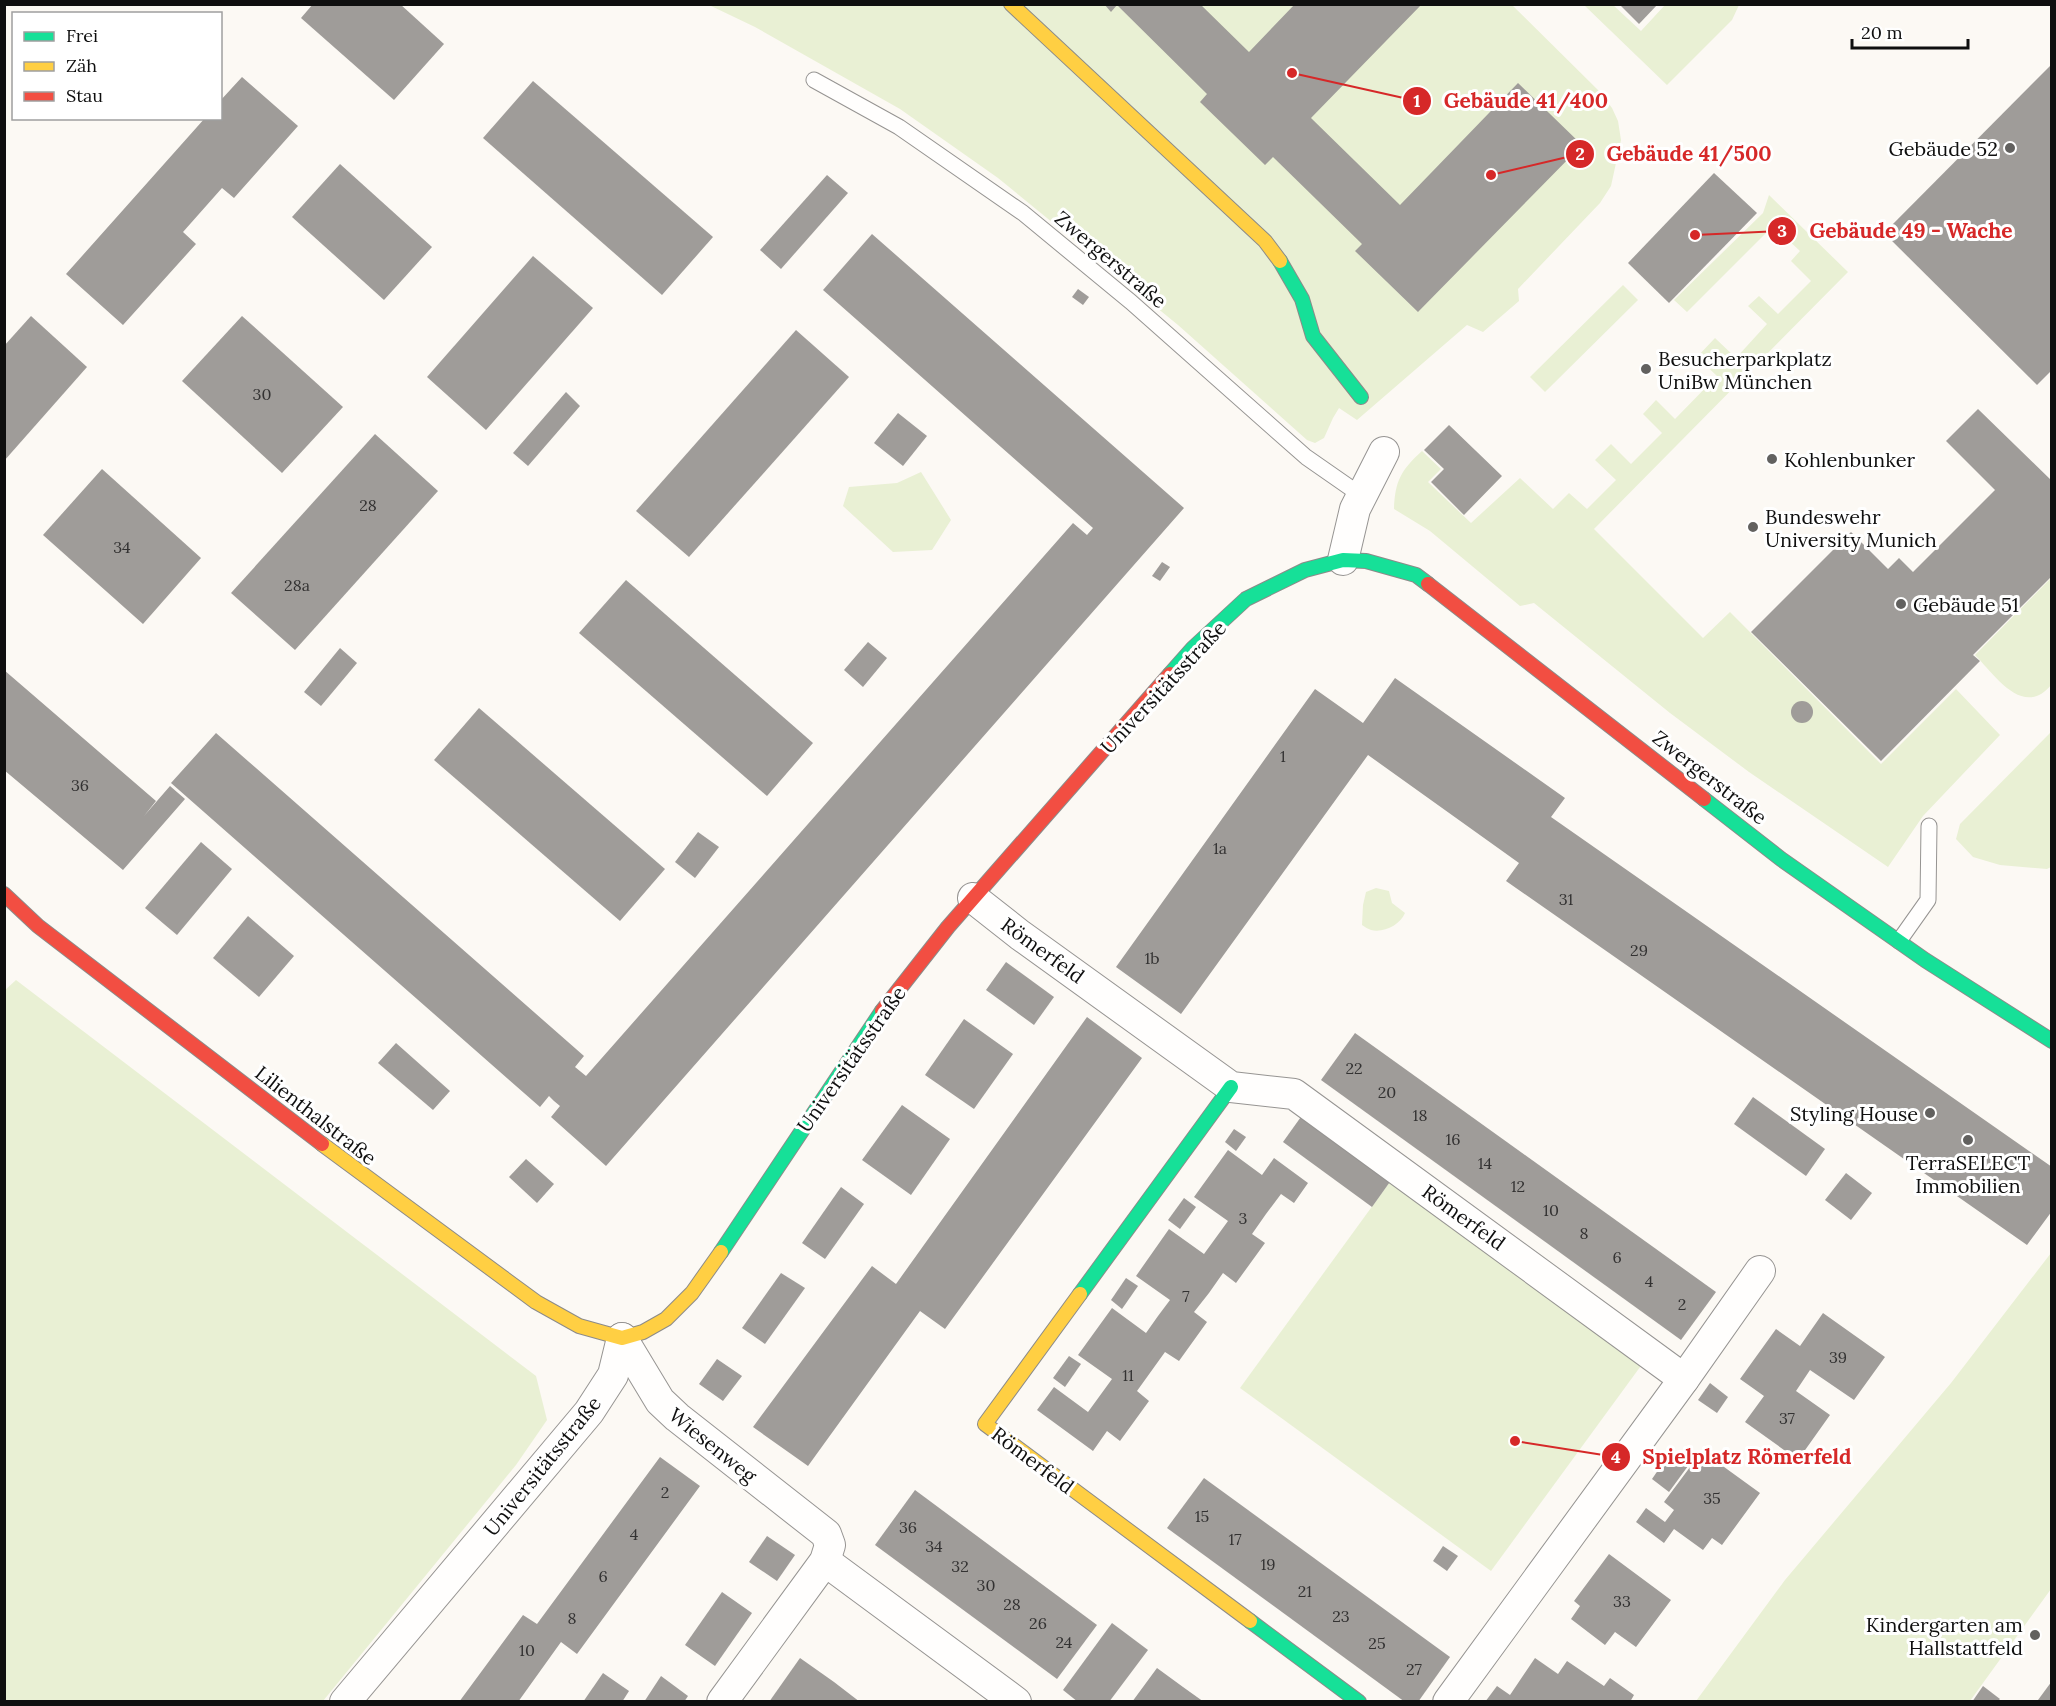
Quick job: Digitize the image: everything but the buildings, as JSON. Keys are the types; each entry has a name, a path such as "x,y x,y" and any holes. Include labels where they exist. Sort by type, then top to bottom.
{"street":[{"path":"1011,4 1265,240 1279,258 1302,299 1313,336 1361,397"},
{"path":"1343,560 1355,509 1384,452"},
{"name":"Universitätsstraße","path":"345,1701 589,1412 613,1375 621,1338 643,1332 666,1319 692,1293 872,1024 973,898 1193,648 1246,599 1305,570 1343,560"},
{"name":"Zwergerstraße","path":"1343,560 1366,561 1416,575 1781,859 1899,941 2052,1041"},
{"name":"Lilienthalstraße","path":"4,894 39,926 371,1182 536,1302 579,1326 621,1338"},
{"name":"Römerfeld","path":"973,898 1020,935 1231,1087 1294,1094 1684,1379"},
{"name":"Römerfeld","path":"1231,1087 985,1424 1359,1701"},
{"path":"1449,1701 1760,1271"},
{"name":"Wiesenweg","path":"621,1338 660,1401 676,1418 825,1547 1016,1701"},
{"path":"722,1701 825,1547"}],"lane":[{"name":"Zwergerstraße","path":"814,80 899,127 1023,213 1131,302 1306,457 1362,496"},
{"path":"1899,941 1928,900 1929,826"}],"green space":[{"path":"709,5 1512,5 1599,91 1612,108 1618,121 1621,140 1611,186 1600,203 1518,289 1519,301 1483,332 1467,325 1357,420 1339,408 1324,438 1315,443 1307,440 1178,325 998,178 900,109 755,27"},
{"path":"1584,5 1613,5 1641,31 1665,5 1739,5 1732,20 1667,85"},
{"path":"1769,195 1848,272 1594,529 1703,638 1730,612 1881,764 1956,689 2000,735 1923,816 1888,867 1749,772 1670,713 1534,603 1520,606 1430,531 1394,509 1400,477 1422,451 1441,469 1428,482 1471,523 1520,478 1553,509 1569,493 1587,509 1616,480 1595,460 1611,444 1631,464 1662,433 1643,414 1656,400 1675,419 1717,376 1697,357 1715,338 1736,358 1767,324 1748,306 1759,296 1778,314 1811,281 1791,261 1800,251 1773,226 1687,312 1674,300 1763,213"},
{"path":"1623,285 1638,300 1545,392 1530,377"},
{"path":"921,472 951,520 932,550 893,552 843,506 849,487 897,483"},
{"path":"2051,578 2051,685 2040,694 2030,697 2020,695 2000,682 1975,655"},
{"path":"2051,732 2051,867 2047,869 2000,865 1973,857 1956,839 1960,824"},
{"path":"1376,888 1389,891 1392,903 1405,913 1395,924 1376,931 1362,925 1366,892"},
{"path":"16,980 536,1376 547,1420 516,1465 323,1701 5,1701 4,991"},
{"path":"1392,1179 1643,1363 1491,1571 1240,1388"},
{"path":"2051,1253 2051,1589 1970,1701 1696,1701 1785,1580 1951,1383"}],"traffic: fast":[{"path":"1280,261 1302,299 1313,336 1361,397"},
{"path":"1170,674 1193,648 1246,599 1305,570 1343,560 1366,561 1416,575 1428,584"},
{"path":"1704,799 1781,859 1925,960 2052,1041"},
{"path":"721,1252 882,1011"},
{"path":"1080,1294 1231,1087"},
{"path":"1250,1621 1359,1702"}],"traffic: slow":[{"path":"1011,4 1265,241 1280,261"},
{"path":"322,1144 536,1302 579,1326 622,1338 643,1332 666,1319 692,1293 721,1252"},
{"path":"1080,1294 985,1424 1250,1621"}],"traffic: jam":[{"path":"1428,584 1704,799"},
{"path":"882,1011 948,927 1170,674"},
{"path":"4,894 38,926 322,1144"}],"place":[{"name":"Gebäude 41/400","path":"1292,73"},
{"name":"Gebäude 52","path":"2010,148"},
{"name":"Gebäude 41/500","path":"1491,175"},
{"name":"Gebäude 49 - Wache","path":"1695,235"},
{"name":"Besucherparkplatz UniBw München","path":"1646,369"},
{"name":"Kohlenbunker","path":"1772,459"},
{"name":"Bundeswehr University Munich","path":"1753,527"},
{"name":"Gebäude 51","path":"1901,604"},
{"name":"Styling House","path":"1930,1113"},
{"name":"TerraSELECT Immobilien","path":"1968,1140"},
{"name":"Spielplatz Römerfeld","path":"1515,1441"},
{"name":"Kindergarten am Hallstattfeld","path":"2035,1635"}]}
